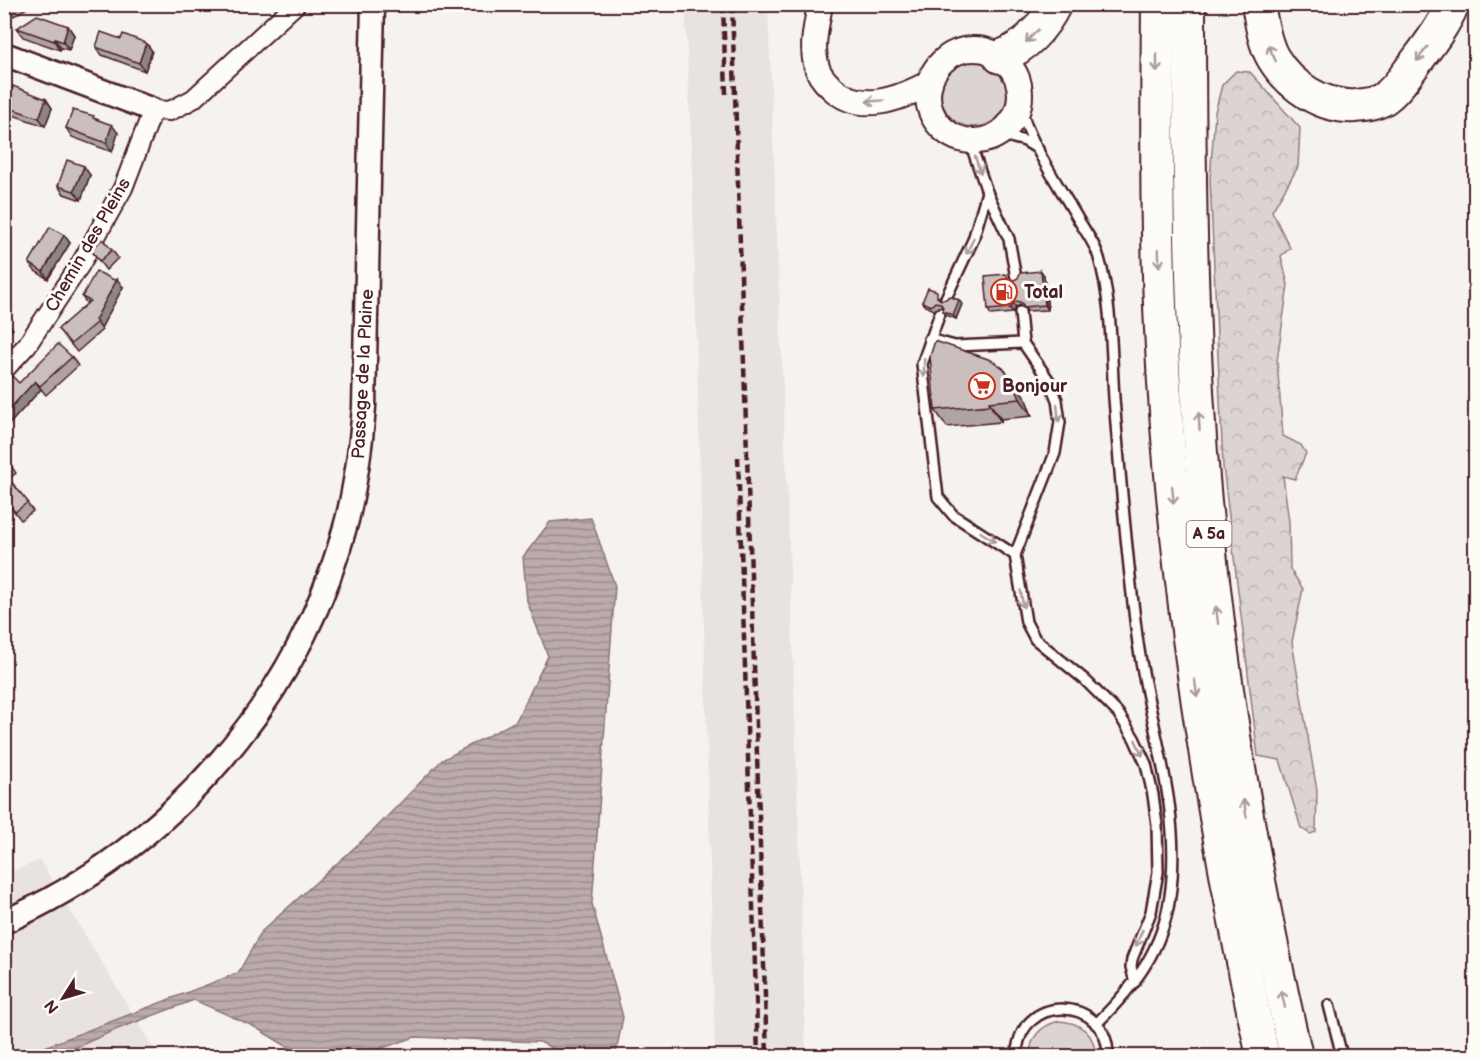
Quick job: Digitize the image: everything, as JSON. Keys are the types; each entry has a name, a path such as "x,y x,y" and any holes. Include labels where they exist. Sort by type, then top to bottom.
{"highway":[{"path":"1000,57 1010,54 1031,39 1055,4"},
{"name":"A 5a","path":"1158,4 1157,161 1161,330 1171,474 1183,592 1211,796 1240,952 1263,1056"},
{"name":"A 5a","path":"1189,4 1189,165 1194,336 1203,478 1217,618 1256,869 1272,954 1296,1056"},
{"path":"1258,4 1272,56 1292,82 1317,99 1343,106 1369,105 1385,98 1399,84 1445,24 1454,4"}],"main road":[{"path":"820,4 813,45 816,66 825,82 837,93 851,100 868,103 903,97 930,83"},
{"path":"980,49 1000,57 1011,67 1018,80 1019,102 1011,122 998,134 982,140 965,140 945,130 935,119 930,105 930,83 940,64 958,52 980,49"}],"street":[{"path":"4,54 153,110 170,111 193,99 296,4"},
{"name":"Passage de la Plaine","path":"4,922 29,911 95,873 129,849 187,798 228,752 276,686 294,655 319,602 347,520 360,454 364,407 373,4"},
{"name":"Chemin des Pleins","path":"4,370 27,345 81,265 123,188 153,110"}],"lane":[{"path":"1019,102 1023,117 1038,149 1099,255 1107,302 1122,506 1137,635 1147,697 1162,759 1168,802 1172,851 1170,897 1165,922 1156,947 1135,982 1123,998 1096,1024"},
{"path":"998,134 1024,141 1038,149"},
{"path":"965,140 973,151 987,192 1009,239 1016,278"},
{"path":"946,298 973,240 987,192"},
{"path":"1020,312 1023,343 1050,382 1057,400 1060,422 1055,453 1015,555 1026,622 1035,639 1085,681 1118,713 1134,738 1146,764 1153,795 1157,825 1158,872 1151,912 1132,959 1131,967 1135,982"},
{"path":"940,313 922,364 938,497 953,515 1015,555"},
{"path":"929,339 955,346 1023,343"},
{"path":"1329,1005 1342,1056"},
{"path":"1017,1056 1019,1038 1030,1021 1048,1011 1069,1009 1088,1017 1096,1024 1106,1040 1108,1056"}],"shaded area":[{"path":"685,5 768,5 806,1056 715,1056 692,167"},
{"path":"591,518 615,586 592,904 623,1017 616,1053 607,1056 568,1056 540,1042 415,1037 359,1056 296,1052 253,1026 194,1000 115,1030 57,1056 21,1056 238,973 262,931 375,829 442,760 516,721 548,656 527,601 523,557 550,522"},
{"path":"40,860 160,1056 5,1056 5,874"}],"green space":[{"path":"974,61 987,64 997,71 1004,81 1007,94 1004,107 997,117 987,124 974,127 961,124 951,117 944,107 941,94 944,81 951,71 961,64"},
{"path":"1236,71 1250,72 1300,128 1298,167 1272,211 1290,248 1281,256 1288,285 1277,361 1283,436 1301,445 1306,453 1295,479 1283,476 1289,522 1290,569 1303,589 1292,642 1317,791 1316,832 1310,834 1301,828 1280,760 1258,756 1223,466 1210,179 1215,112 1222,85"},
{"path":"1059,1021 1074,1024 1085,1031 1093,1041 1095,1056 1030,1056 1030,1049 1037,1033 1046,1026"}],"building":[{"path":"37,15 68,26 63,42 17,28"},
{"path":"101,32 121,39 123,34 146,43 139,63 96,47"},
{"path":"4,86 12,89 13,86 46,99 39,118 4,106"},
{"path":"73,110 94,116 93,118 112,125 106,143 66,128"},
{"path":"67,160 84,166 74,191 58,186"},
{"path":"50,227 64,235 43,272 29,263"},
{"path":"102,239 112,250 100,261 91,250"},
{"path":"96,271 114,280 117,279 95,320 97,322 71,344 58,329 90,301 82,297"},
{"path":"1041,271 1045,305 1024,307 1017,301 1010,308 988,310 985,276 1006,274 1008,278 1014,280 1020,273"},
{"path":"928,288 937,291 937,297 941,300 949,296 959,300 953,315 943,311 940,303 935,302 931,306 922,302"},
{"path":"935,341 991,360 1003,368 1013,380 1020,399 989,402 990,405 935,410 930,356"},
{"path":"58,344 72,357 40,386 35,381 4,415 4,384 12,376 19,383"},
{"path":"4,456 10,465 4,470"},
{"path":"4,473 28,502 15,512 4,498"}],"railway":[{"path":"723,4 726,94"},
{"path":"732,4 767,1056"},
{"path":"738,457 758,1056"}],"place":[{"name":"Total","path":"1004,292"},
{"name":"Bonjour","path":"982,386"}]}
